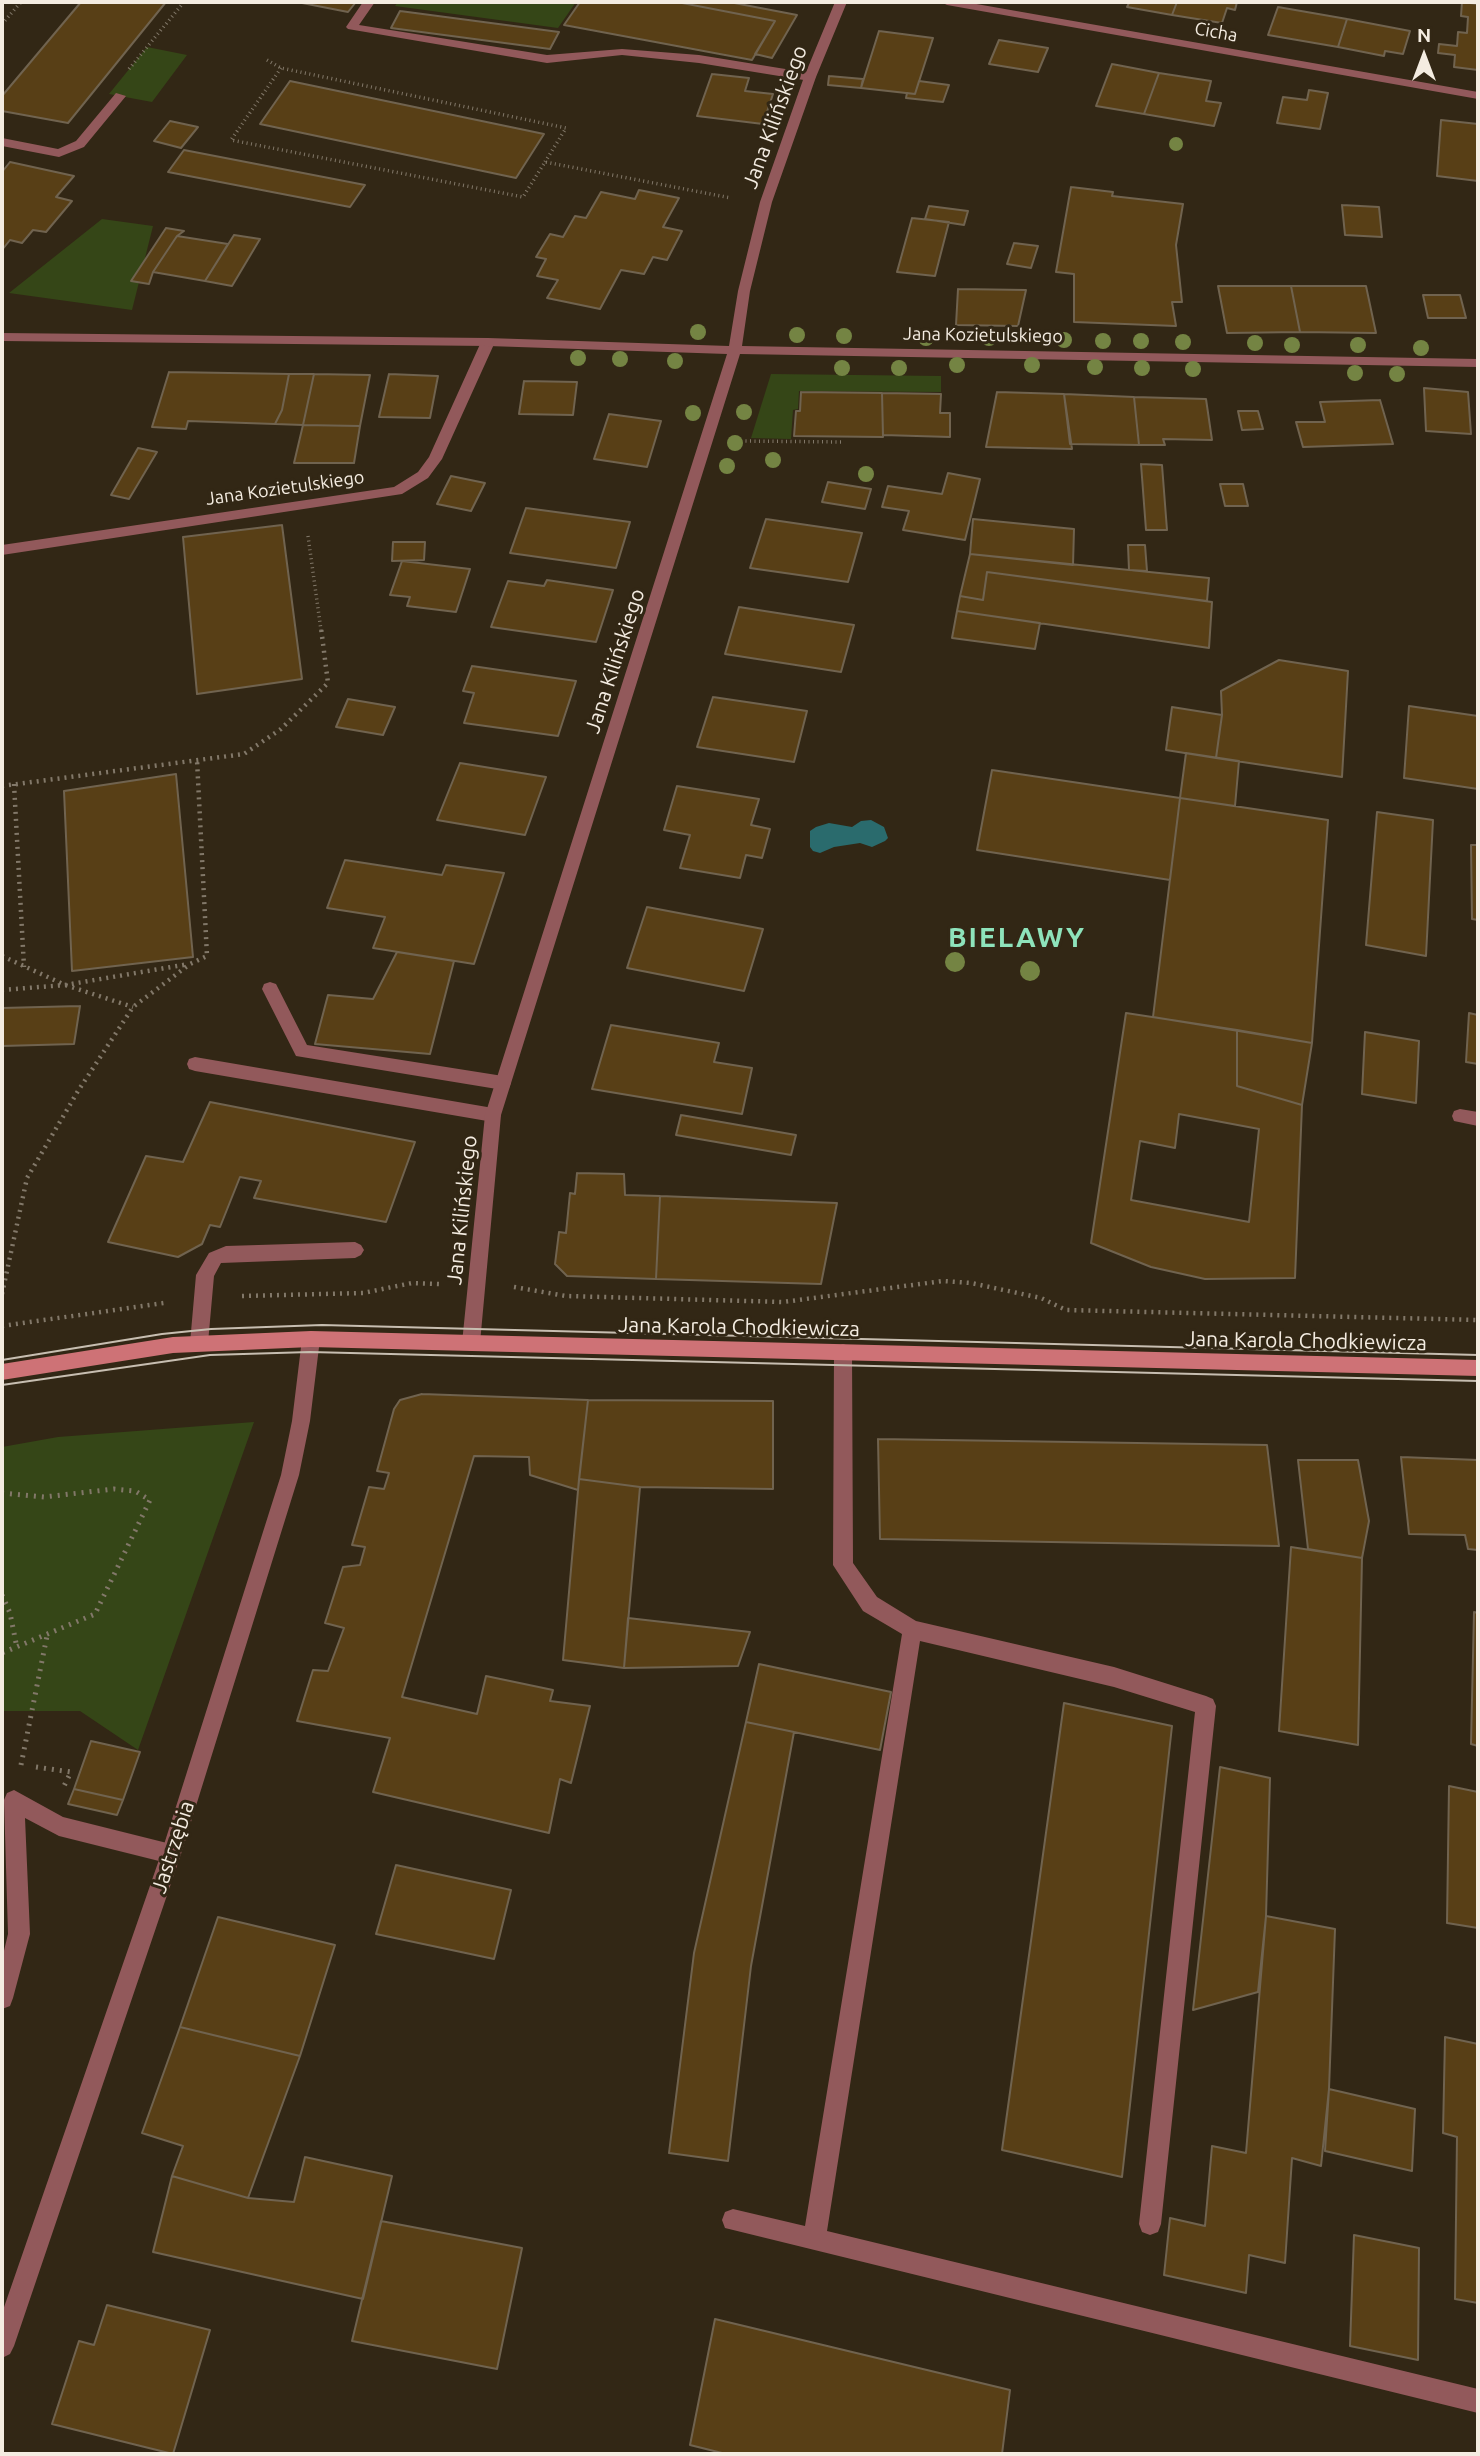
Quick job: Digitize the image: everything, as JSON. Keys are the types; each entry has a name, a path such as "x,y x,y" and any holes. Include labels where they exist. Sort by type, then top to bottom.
{"street":[{"path":"369,2 352,27 547,59 622,52 699,59 810,77"},
{"name":"Jana Kilińskiego","path":"471,1343 493,1115 735,350 744,291 766,202 810,77 841,2"},
{"name":"Cicha","path":"947,2 1478,96"},
{"path":"2,142 59,153 80,144 120,96"},
{"name":"Jana Kozietulskiego","path":"2,337 488,342 735,350 1478,363"},
{"name":"Jana Kozietulskiego","path":"2,550 397,491 423,475 436,458 488,342"},
{"path":"270,989 302,1051 503,1083"},
{"path":"195,1064 493,1115"},
{"path":"1460,1116 1478,1119"},
{"path":"198,1343 205,1275 215,1258 226,1254 355,1250"},
{"name":"Jana Karola Chodkiewicza","path":"2,1372 198,1343 311,1339 1478,1368"},
{"name":"Jastrzębia","path":"2,2346 171,1854 290,1475 302,1421 311,1339"},
{"path":"843,1352 843,1565 870,1604 912,1630 1114,1677 1206,1706 1150,2224"},
{"path":"814,2241 912,1630"},
{"path":"8,1800 59,1826 171,1854"},
{"path":"2,1998 19,1934 8,1800"},
{"path":"733,2220 1478,2400"}],"path":[{"path":"2,24 21,2"},
{"path":"124,75 184,2"},
{"path":"267,60 281,68 566,128 523,197 231,140 281,68"},
{"path":"545,162 726,197 766,202"},
{"path":"740,441 842,442"},
{"path":"2,786 244,754 281,729 328,683 304,504"},
{"path":"2,1294 27,1178 78,1091 133,1007 190,964 207,956 197,760"},
{"path":"14,784 24,967"},
{"path":"2,956 65,985 133,1007"},
{"path":"2,990 65,985 190,964"},
{"path":"501,1287 528,1287 566,1296 783,1302 943,1281 971,1283 1041,1298 1066,1310 1478,1320"},
{"path":"2,1493 44,1497 114,1489 135,1491 150,1500 95,1614 2,1653"},
{"path":"2,1595 10,1613 17,1648"},
{"path":"47,1636 21,1765 71,1772 60,1794"}],"green space":[{"path":"398,2 576,2 558,28 395,6"},
{"path":"147,47 187,55 152,102 109,94"},
{"path":"102,219 153,226 132,310 9,293"},
{"path":"771,374 941,376 941,392 799,391 798,409 793,410 791,439 751,438"},
{"path":"254,1422 138,1750 80,1711 2,1711 2,1447 58,1437"}],"water":[{"path":"871,820 884,827 888,838 885,841 872,847 860,843 834,847 820,853 810,847 810,831 816,827 829,823 852,827 861,821"}],"building":[{"path":"81,2 166,2 68,123 2,111 2,96"},
{"path":"297,2 356,2 348,12"},
{"path":"580,2 677,2 775,21 752,60 564,25"},
{"path":"677,2 729,2 797,15 772,58 755,54 775,21"},
{"path":"1122,2 1177,2 1172,15 1127,7 1129,3"},
{"path":"1177,2 1237,2 1235,10 1227,8 1222,23 1172,15"},
{"path":"1462,2 1478,4 1478,70 1454,67 1455,55 1438,53 1439,44 1457,46 1458,32 1467,33 1468,17 1461,16"},
{"path":"1278,7 1347,19 1338,47 1268,35"},
{"path":"400,11 559,32 550,49 391,28"},
{"path":"1347,19 1410,31 1403,54 1385,51 1384,56 1338,47"},
{"path":"879,31 933,38 915,94 861,88"},
{"path":"999,40 1048,48 1038,72 989,64"},
{"path":"1112,64 1159,73 1144,114 1096,106"},
{"path":"1159,73 1211,81 1206,101 1221,103 1214,126 1144,114"},
{"path":"712,74 749,78 745,91 773,94 763,124 697,116"},
{"path":"829,76 863,79 861,88 828,85"},
{"path":"290,81 544,134 516,178 260,124"},
{"path":"919,81 949,85 943,102 906,98 907,93 915,94"},
{"path":"1309,90 1328,93 1320,129 1277,123 1283,97 1307,100"},
{"path":"1441,120 1478,124 1478,181 1437,176"},
{"path":"170,121 198,127 181,148 154,141"},
{"path":"184,150 365,185 350,207 168,172"},
{"path":"10,162 74,176 56,197 72,201 46,232 33,230 22,243 10,240 2,250 2,172"},
{"path":"1071,187 1113,192 1112,196 1183,204 1176,245 1182,302 1172,302 1176,326 1074,322 1074,274 1056,272"},
{"path":"639,190 679,198 663,227 682,231 667,260 653,257 644,274 621,270 600,309 547,298 558,280 537,276 546,259 536,257 550,234 563,237 575,216 586,218 601,192 635,199"},
{"path":"1342,205 1379,207 1382,237 1345,235"},
{"path":"929,206 968,211 964,225 925,219"},
{"path":"912,218 949,222 935,276 897,272"},
{"path":"166,228 184,231 177,236 153,272 149,284 131,281"},
{"path":"234,235 260,239 232,286 205,281"},
{"path":"177,236 228,244 205,281 153,272"},
{"path":"1014,243 1038,246 1031,268 1007,264"},
{"path":"1218,286 1291,286 1300,332 1227,333"},
{"path":"1291,286 1366,286 1376,333 1300,332"},
{"path":"958,289 1026,290 1018,326 956,325"},
{"path":"1423,295 1460,295 1466,318 1428,318"},
{"path":"169,372 289,374 282,410 275,424 188,421 186,429 152,427"},
{"path":"289,374 314,374 303,425 275,424 282,410"},
{"path":"314,374 370,375 360,426 303,425"},
{"path":"389,374 438,376 430,418 379,417"},
{"path":"524,381 577,382 573,415 519,414"},
{"path":"1424,388 1468,392 1471,434 1426,431"},
{"path":"801,392 882,393 883,437 794,436"},
{"path":"997,392 1064,394 1072,449 986,447"},
{"path":"882,393 941,394 940,413 950,413 950,437 883,435"},
{"path":"1064,394 1134,397 1139,445 1070,444"},
{"path":"1134,397 1206,399 1212,440 1163,439 1165,445 1139,445"},
{"path":"1380,400 1393,444 1303,447 1296,422 1325,422 1320,402"},
{"path":"1238,411 1258,411 1263,429 1242,430"},
{"path":"609,414 661,421 647,467 594,459"},
{"path":"303,425 360,426 354,463 294,463"},
{"path":"138,448 157,452 129,499 111,495"},
{"path":"1141,464 1162,465 1167,530 1146,530"},
{"path":"948,473 980,479 965,540 903,530 909,511 882,507 888,486 942,494"},
{"path":"451,476 485,483 471,511 437,504"},
{"path":"828,482 871,489 865,509 822,502"},
{"path":"1220,484 1243,484 1248,506 1225,506"},
{"path":"526,508 630,522 616,568 510,553"},
{"path":"766,519 862,533 848,582 750,568"},
{"path":"973,519 1074,529 1073,565 970,554"},
{"path":"282,525 302,679 197,694 183,537"},
{"path":"393,542 425,542 424,560 392,561"},
{"path":"1128,545 1145,545 1147,571 1129,570"},
{"path":"970,554 1209,578 1207,601 987,572 983,600 960,596"},
{"path":"402,561 470,569 456,612 407,606 410,597 390,595"},
{"path":"987,572 1212,602 1209,648 957,611 960,596 983,600"},
{"path":"547,580 613,590 596,642 491,627 508,581 544,586"},
{"path":"739,607 854,625 841,672 725,654"},
{"path":"957,611 1040,623 1035,649 952,638"},
{"path":"1279,660 1348,671 1342,777 1216,758 1222,715 1221,691"},
{"path":"472,666 576,681 558,736 464,723 474,693 463,691"},
{"path":"713,697 807,711 794,762 697,747"},
{"path":"348,699 395,707 383,735 336,727"},
{"path":"1409,706 1478,716 1478,789 1404,778"},
{"path":"1172,707 1222,715 1216,758 1166,750"},
{"path":"1186,753 1239,761 1235,806 1180,798"},
{"path":"460,763 546,777 525,835 437,820"},
{"path":"992,770 1180,798 1170,880 977,850"},
{"path":"176,774 193,957 72,971 64,791"},
{"path":"677,786 759,799 751,825 770,829 762,858 746,855 740,878 680,868 690,835 664,830"},
{"path":"1180,798 1328,820 1312,1043 1153,1017"},
{"path":"1377,812 1433,820 1426,956 1366,945"},
{"path":"1471,845 1478,845 1478,920 1472,919"},
{"path":"345,860 442,875 446,865 504,873 474,964 373,948 385,917 327,908"},
{"path":"647,907 763,929 744,991 627,968"},
{"path":"397,952 454,961 430,1054 315,1044 328,995 373,999"},
{"path":"80,1006 74,1044 2,1046 2,1008"},
{"path":"1126,1013 1237,1030 1237,1086 1302,1105 1295,1278 1205,1279 1151,1267 1091,1243"},
{"path":"1469,1013 1478,1015 1478,1064 1466,1062"},
{"path":"611,1025 719,1043 714,1062 752,1068 742,1114 592,1089"},
{"path":"1237,1030 1312,1043 1302,1105 1237,1086"},
{"path":"1365,1032 1419,1041 1416,1103 1362,1094"},
{"path":"210,1102 415,1142 386,1222 254,1198 261,1181 240,1177 220,1227 210,1225 202,1244 178,1257 108,1242 146,1156 183,1162"},
{"path":"1179,1114 1259,1129 1249,1222 1131,1200 1140,1141 1175,1148"},
{"path":"681,1115 796,1135 791,1155 676,1135"},
{"path":"577,1173 624,1174 625,1195 660,1196 656,1279 567,1276 555,1264 559,1232 566,1233 570,1193 575,1194"},
{"path":"660,1196 837,1203 821,1284 656,1279"},
{"path":"422,1394 588,1400 578,1490 530,1475 529,1457 474,1456 402,1697 477,1714 486,1676 553,1690 550,1701 590,1706 571,1783 560,1779 549,1833 373,1792 390,1738 297,1721 313,1670 328,1671 344,1628 325,1623 343,1567 360,1565 365,1547 352,1545 369,1487 384,1489 389,1473 377,1471 394,1409 400,1400"},
{"path":"588,1400 773,1401 773,1489 640,1487 579,1479"},
{"path":"878,1439 1267,1445 1279,1546 880,1539"},
{"path":"1401,1457 1478,1460 1478,1550 1468,1549 1465,1535 1409,1534"},
{"path":"1298,1460 1358,1460 1369,1521 1362,1558 1308,1549"},
{"path":"579,1479 640,1487 624,1668 563,1660"},
{"path":"1291,1547 1362,1558 1358,1745 1279,1731"},
{"path":"1474,1612 1478,1613 1478,1746 1471,1744"},
{"path":"628,1618 750,1632 738,1666 624,1668"},
{"path":"759,1664 891,1692 880,1750 746,1722"},
{"path":"1064,1703 1172,1726 1122,2177 1002,2150"},
{"path":"746,1722 794,1732 751,1966 728,2161 669,2153 694,1953"},
{"path":"91,1741 140,1752 123,1800 74,1789"},
{"path":"1220,1767 1270,1778 1266,1916 1258,1992 1193,2010"},
{"path":"1449,1786 1478,1792 1478,1928 1447,1923"},
{"path":"74,1789 123,1800 117,1815 68,1804"},
{"path":"396,1865 511,1890 494,1959 376,1934"},
{"path":"1266,1916 1335,1929 1329,2089 1321,2166 1292,2158 1285,2263 1249,2255 1246,2293 1164,2275 1170,2218 1205,2226 1212,2146 1246,2153"},
{"path":"218,1917 335,1945 300,2056 180,2027"},
{"path":"180,2027 300,2056 248,2198 172,2176 183,2146 142,2133"},
{"path":"1445,2037 1478,2044 1478,2303 1455,2299 1457,2137 1443,2133"},
{"path":"1329,2089 1415,2109 1412,2171 1325,2151"},
{"path":"305,2157 392,2176 363,2299 153,2252 172,2176 248,2198 294,2202"},
{"path":"381,2221 522,2248 497,2369 352,2341"},
{"path":"1354,2235 1419,2248 1418,2360 1350,2346"},
{"path":"107,2305 210,2330 173,2454 52,2424 79,2341 94,2345"},
{"path":"715,2319 1010,2390 1002,2454 726,2454 690,2445"}],"tram line":[{"path":"2,1360 162,1334 211,1329 322,1325 1478,1355"},
{"path":"2,1385 210,1355 310,1352 1478,1381"}],"district":[{"name":"BIELAWY","path":"1017,938"}]}
